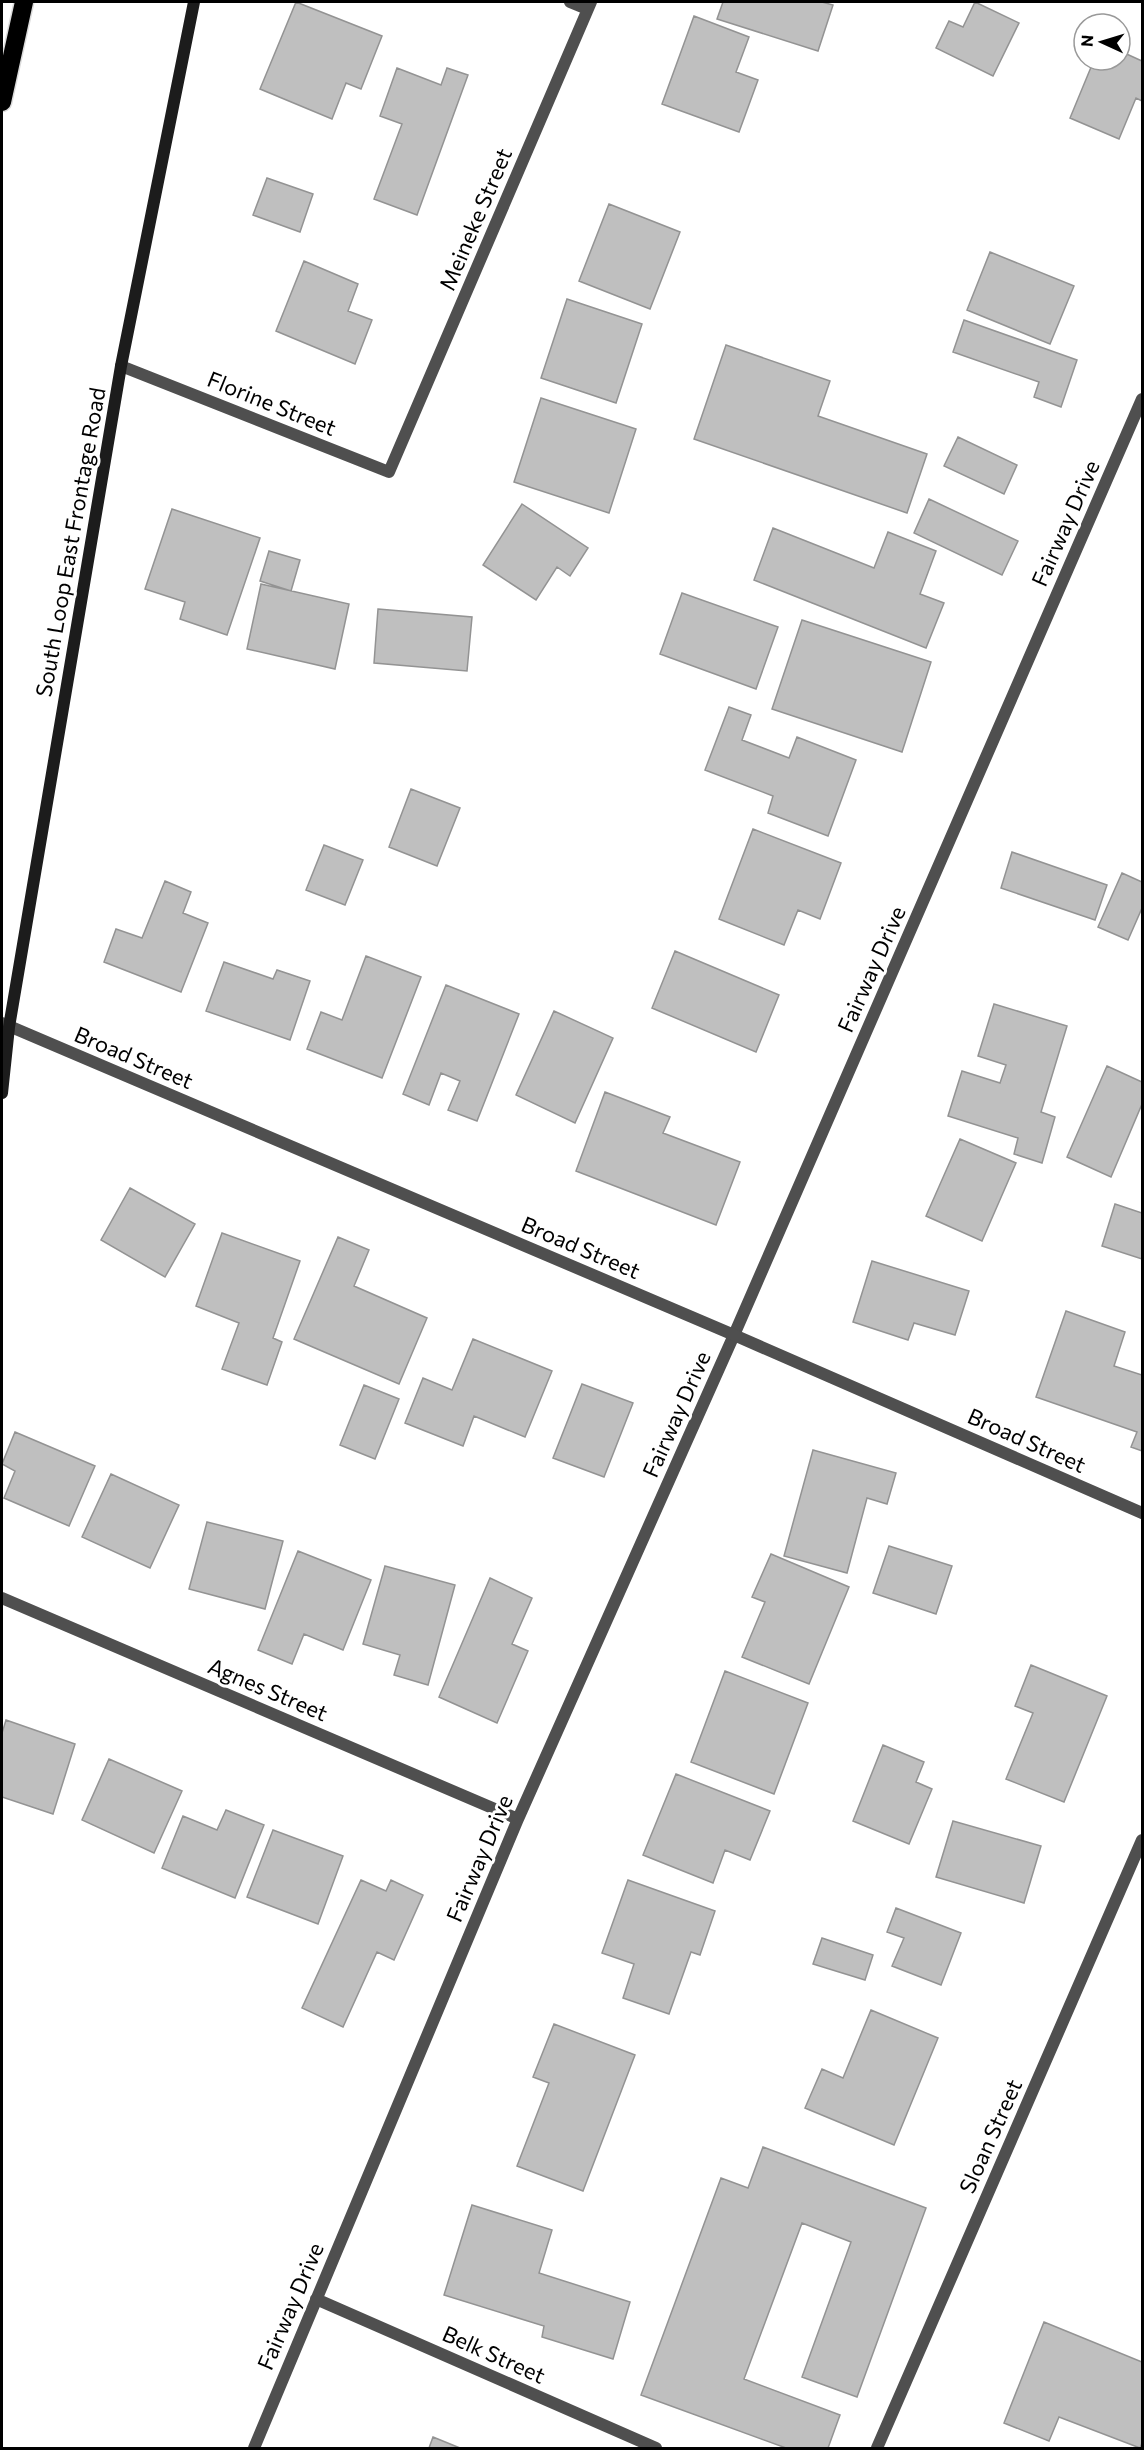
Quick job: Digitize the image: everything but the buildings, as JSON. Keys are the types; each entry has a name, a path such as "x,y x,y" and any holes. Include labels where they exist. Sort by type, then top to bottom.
{"highway":[{"path":"2,102 24,2"}],"main road":[{"name":"South Loop East Frontage Road","path":"2,1093 5,1025 121,366 194,2"}],"street":[{"path":"570,2 589,5"},
{"name":"Meineke Street","path":"397,454 589,5"},
{"name":"Florine Street","path":"121,366 389,472 397,454"},
{"name":"Fairway Drive","path":"254,2448 518,1819 734,1335 1143,399"},
{"name":"Broad Street","path":"5,1025 734,1335 1143,1513"},
{"name":"Agnes Street","path":"2,1598 518,1819"},
{"name":"Sloan Street","path":"877,2448 1143,1840"},
{"name":"Belk Street","path":"316,2299 656,2448"}]}
